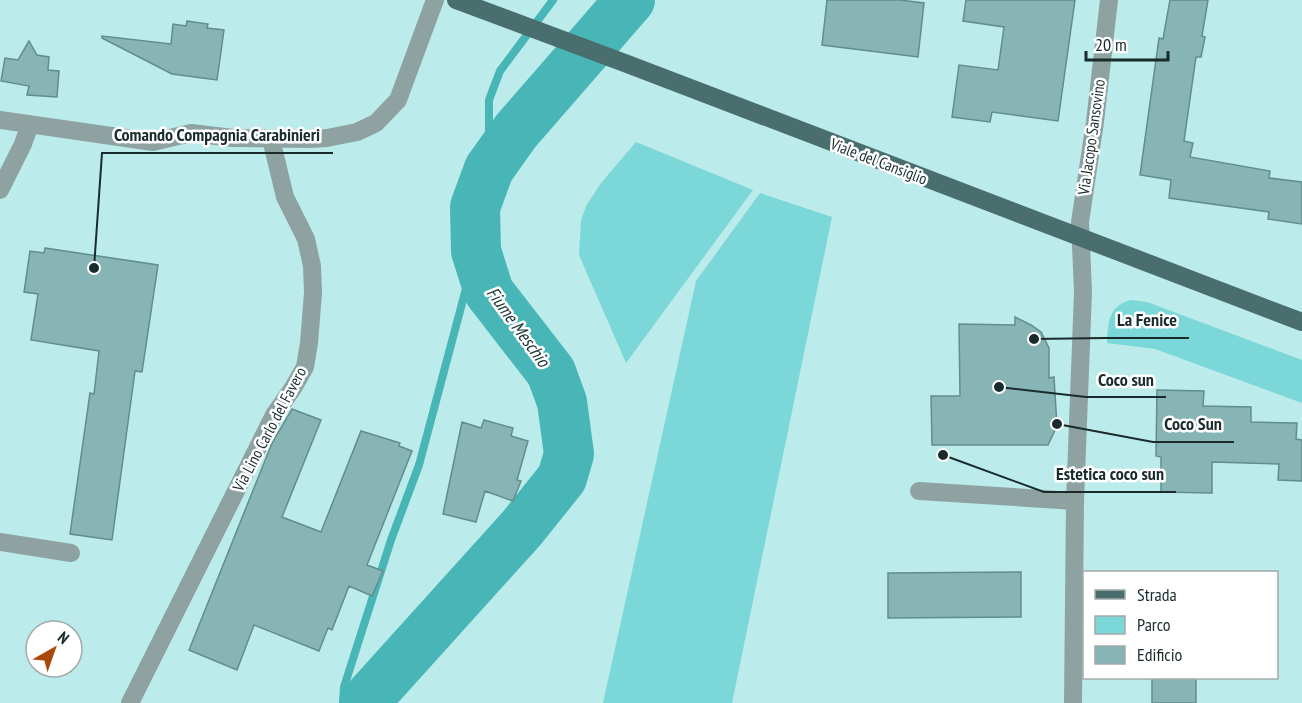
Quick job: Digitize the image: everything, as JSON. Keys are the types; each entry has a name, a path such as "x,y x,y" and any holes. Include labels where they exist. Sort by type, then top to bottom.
{"main road":[{"name":"Viale del Cansiglio","path":"456,0 630,64 1302,322"}],"street":[{"path":"0,120 153,142 191,133 233,138 271,139 327,138 357,132 376,123 392,109 403,91 435,0"},
{"name":"Via Jacopo Sansovino","path":"1073,703 1075,501 1083,292 1081,210 1095,122 1108,0"},
{"path":"0,190 23,144 30,124"},
{"name":"Via Lino Carlo del Favero","path":"130,703 274,415 300,379 306,361 313,304 310,255 303,234 285,197 271,139"},
{"path":"919,491 1075,501"},
{"path":"0,542 71,553"}],"green space":[{"path":"636,142 753,190 626,363 579,255 581,221 586,206 601,183"},
{"path":"760,193 832,217 732,703 603,703 696,281"},
{"path":"1130,300 1147,302 1302,360 1302,403 1155,349 1107,343 1109,322 1113,311"}],"building":[{"path":"827,0 900,0 924,3 918,57 822,45"},
{"path":"966,0 1075,0 1058,121 992,112 990,122 952,117 959,65 998,70 1004,27 963,21"},
{"path":"1170,0 1208,0 1202,36 1205,37 1201,57 1196,57 1184,141 1193,143 1190,157 1270,171 1269,178 1302,182 1302,224 1268,219 1269,212 1169,198 1171,180 1140,175 1159,38 1163,39"},
{"path":"187,21 208,24 207,28 224,30 217,80 172,74 102,38 102,36 171,44 173,24 186,26"},
{"path":"29,41 37,55 49,57 48,70 59,71 57,97 27,95 29,86 1,81 5,58 18,60"},
{"path":"45,248 158,265 142,372 135,371 112,540 70,534 90,393 94,394 99,351 31,340 38,294 24,292 30,251 44,253"},
{"path":"1015,317 1041,332 1049,348 1049,378 1054,377 1057,426 1048,445 932,445 931,396 960,396 959,324 1015,325"},
{"path":"1157,390 1204,391 1203,406 1251,407 1251,422 1297,423 1296,439 1302,440 1302,481 1278,480 1279,464 1212,462 1212,493 1161,492 1161,457 1156,456"},
{"path":"292,409 321,420 282,517 321,532 361,431 400,443 399,446 412,451 367,565 383,571 372,596 349,586 332,630 328,628 319,651 254,625 237,670 189,650 272,443"},
{"path":"484,420 513,428 511,436 528,441 517,480 521,481 513,501 485,491 476,522 443,514 462,422 481,428"},
{"path":"1021,572 1021,617 888,618 888,573"},
{"path":"1152,679 1196,679 1196,703 1152,703"}],"waterway":[{"path":"489,169 489,100 500,71 553,0"},
{"name":"Fiume Meschio","path":"364,703 522,528 562,478 569,454 562,402 551,372 489,292 476,251 475,207 489,169 516,131 630,0"},
{"path":"343,703 344,687 391,540 419,465 476,251"}],"place":[{"name":"Comando Compagnia Carabinieri","path":"94,268"},
{"name":"La Fenice","path":"1034,339"},
{"name":"Coco sun","path":"999,387"},
{"name":"Coco Sun","path":"1057,424"},
{"name":"Estetica coco sun","path":"943,455"}]}
